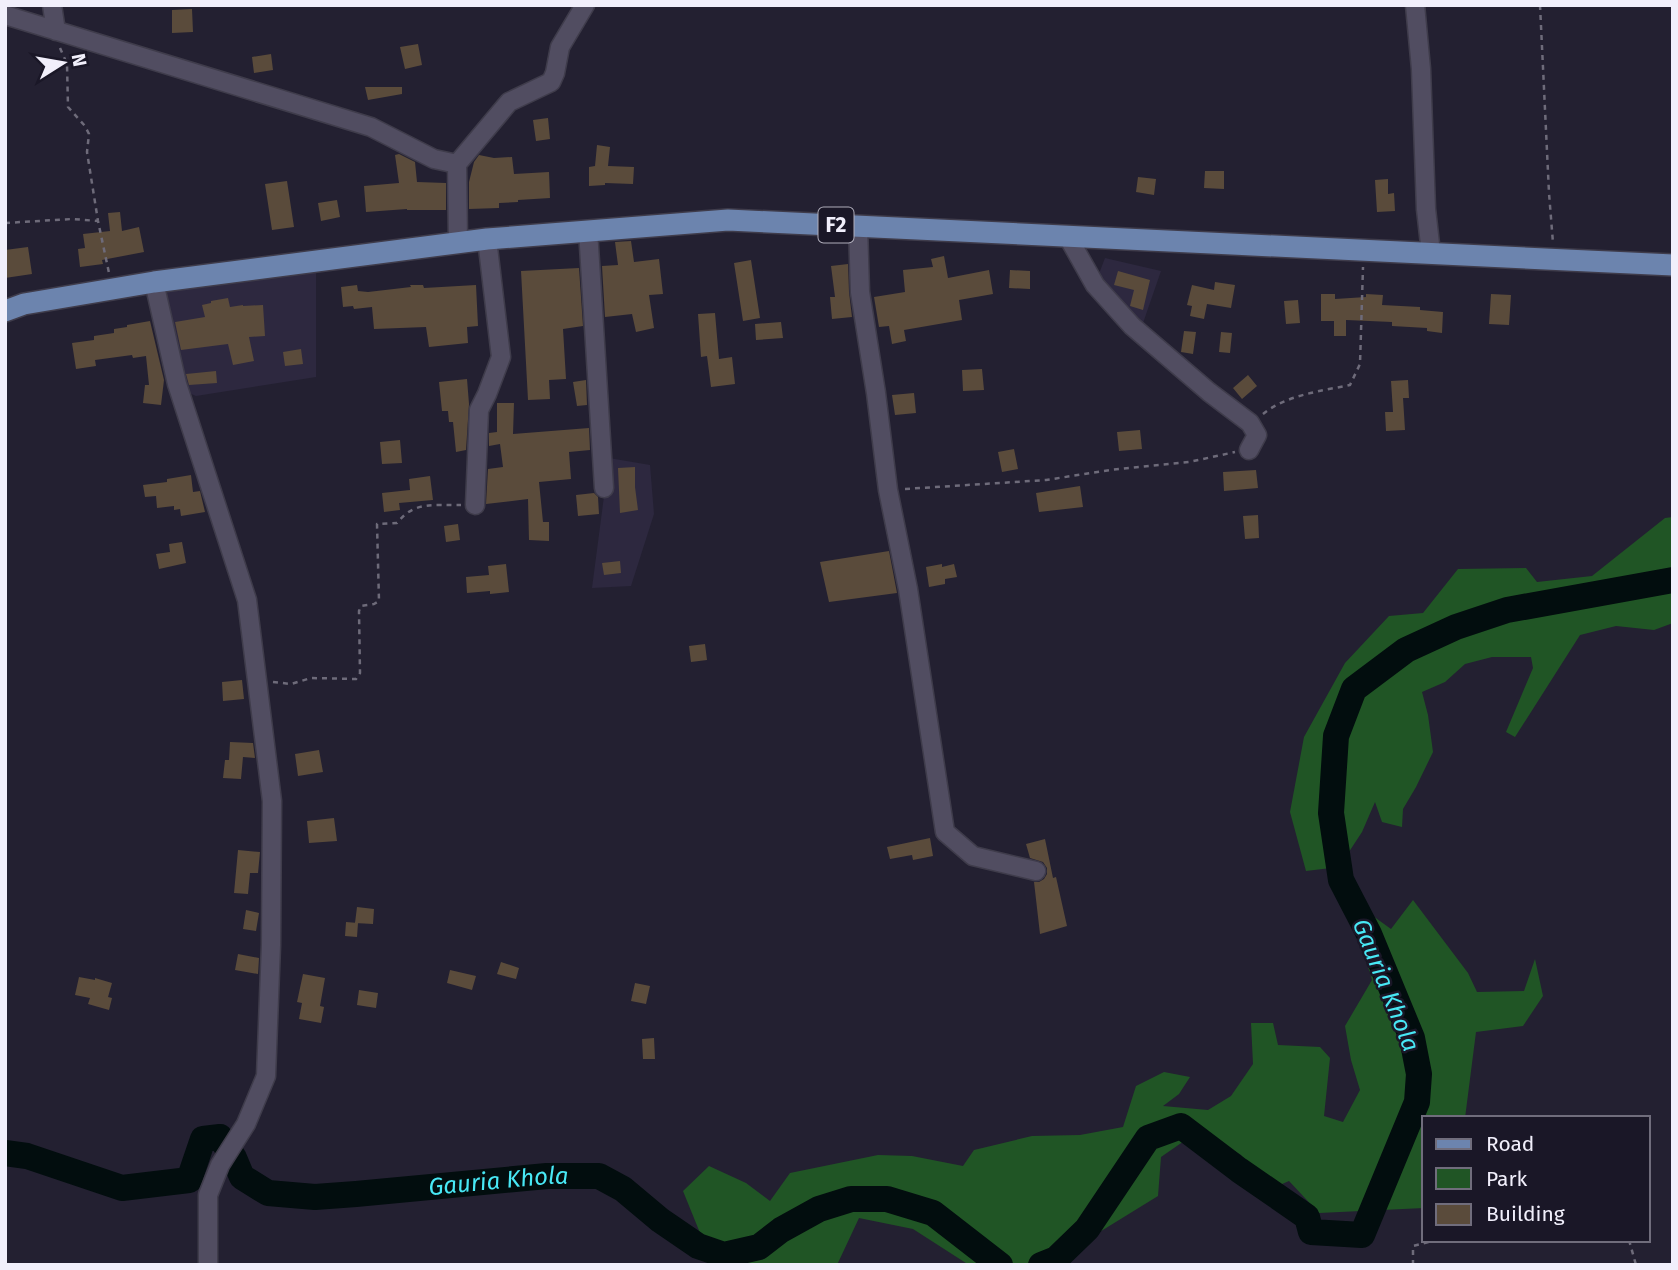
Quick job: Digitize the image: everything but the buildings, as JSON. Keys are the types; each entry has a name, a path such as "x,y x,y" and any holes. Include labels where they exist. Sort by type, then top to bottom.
{"main road":[{"name":"F2","path":"5,311 24,304 154,282 487,239 729,220 1673,265"}],"street":[{"path":"52,5 56,32"},
{"path":"458,243 457,164 509,102 551,82 560,47 585,5"},
{"path":"1415,5 1421,69 1426,209 1431,253"},
{"path":"5,15 371,127 433,159 457,164"},
{"path":"858,226 860,292 888,490 908,589 945,832 973,856 1036,871"},
{"path":"589,230 604,488"},
{"path":"1068,237 1095,285 1132,326 1250,424 1257,435 1249,450"},
{"path":"475,505 479,410 488,394 501,357 487,239"},
{"path":"154,282 177,384 247,600 272,801 271,945 266,1076 246,1124 220,1166 208,1195 208,1265"}],"path":[{"path":"1540,5 1554,259"},
{"path":"56,32 67,64 68,107 89,134 87,152 112,289"},
{"path":"5,223 72,219 98,222"},
{"path":"1250,424 1269,408 1304,394 1350,386 1360,364 1364,250"},
{"path":"888,490 1046,480 1189,462 1249,450"},
{"path":"258,690 273,682 291,684 312,678 356,678 360,673 359,611 361,606 379,601 377,524 397,523 402,516 416,507 475,505"},
{"path":"1413,1265 1413,1246 1429,1242"},
{"path":"1630,1242 1636,1265"}],"shaded area":[{"path":"1105,258 1161,271 1142,326 1097,279"},
{"path":"316,272 316,377 196,396 180,389 160,292"},
{"path":"609,458 650,465 654,514 631,586 592,588"}],"green space":[{"path":"1673,517 1673,623 1654,630 1616,626 1580,635 1515,737 1506,732 1533,668 1531,657 1492,657 1465,664 1445,682 1422,692 1433,752 1403,809 1402,827 1382,822 1375,802 1362,832 1339,867 1306,871 1290,812 1304,737 1345,663 1389,616 1423,613 1458,569 1526,568 1537,582 1592,576 1665,518"},
{"path":"1413,900 1468,973 1477,992 1524,991 1535,959 1543,996 1523,1026 1476,1032 1465,1116 1422,1116 1422,1208 1319,1213 1289,1181 1268,1190 1241,1155 1200,1130 1161,1157 1158,1196 1046,1265 969,1265 913,1229 859,1218 837,1265 713,1265 683,1191 709,1166 746,1183 770,1201 790,1173 878,1155 912,1156 963,1166 974,1150 1032,1136 1080,1135 1123,1127 1136,1086 1164,1072 1190,1077 1179,1094 1163,1106 1208,1110 1231,1096 1253,1064 1251,1023 1273,1023 1278,1045 1320,1047 1330,1058 1324,1116 1343,1122 1360,1090 1345,1026 1372,980 1353,917 1373,916 1391,929"}],"waterway":[{"name":"Gauria Khola","path":"1041,1265 1056,1259 1087,1229 1148,1138 1181,1126 1307,1217 1311,1232 1362,1235 1417,1102 1419,1074 1412,1038 1369,934 1341,880 1331,813 1336,736 1354,689 1406,650 1456,627 1507,610 1673,580"},
{"name":"Gauria Khola","path":"5,1153 27,1156 122,1188 189,1180 203,1139 220,1137 234,1158 242,1177 268,1193 315,1197 547,1176 599,1176 623,1189 660,1220 698,1246 724,1255 759,1247 781,1230 819,1209 851,1199 887,1199 933,1213 1000,1265"}]}
